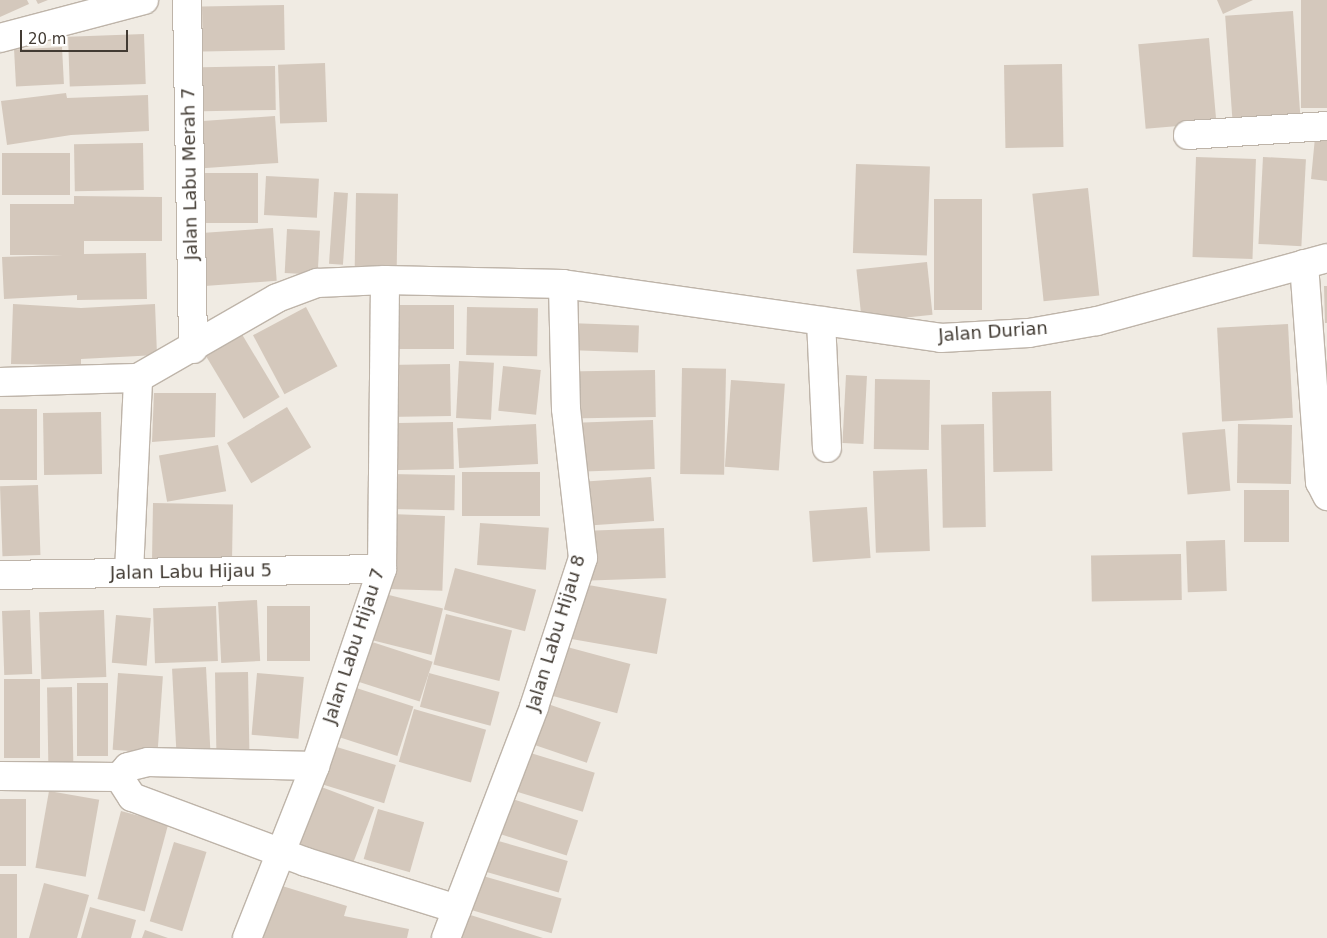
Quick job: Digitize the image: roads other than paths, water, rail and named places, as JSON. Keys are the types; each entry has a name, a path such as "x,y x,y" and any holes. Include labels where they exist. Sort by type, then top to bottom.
{"street":[{"path":"0,38 144,0"},
{"name":"Jalan Labu Merah 7","path":"187,0 193,349"},
{"path":"1188,135 1327,126"},
{"path":"1315,261 1320,482 1327,496"},
{"name":"Jalan Durian","path":"138,378 193,349 295,290 317,284 385,280 563,284 941,338 1029,333 1097,321 1315,261"},
{"name":"Jalan Labu Hijau 7","path":"247,938 315,766 382,569 385,280"},
{"name":"Jalan Labu Hijau 8","path":"446,938 534,707 583,558 566,409 563,284"},
{"path":"821,321 827,448"},
{"path":"0,382 138,378 129,572"},
{"name":"Jalan Labu Hijau 5","path":"0,576 129,572 382,569"},
{"path":"0,776 119,777 128,768 148,762 315,766"},
{"path":"119,777 132,797 281,851 457,909"}]}
